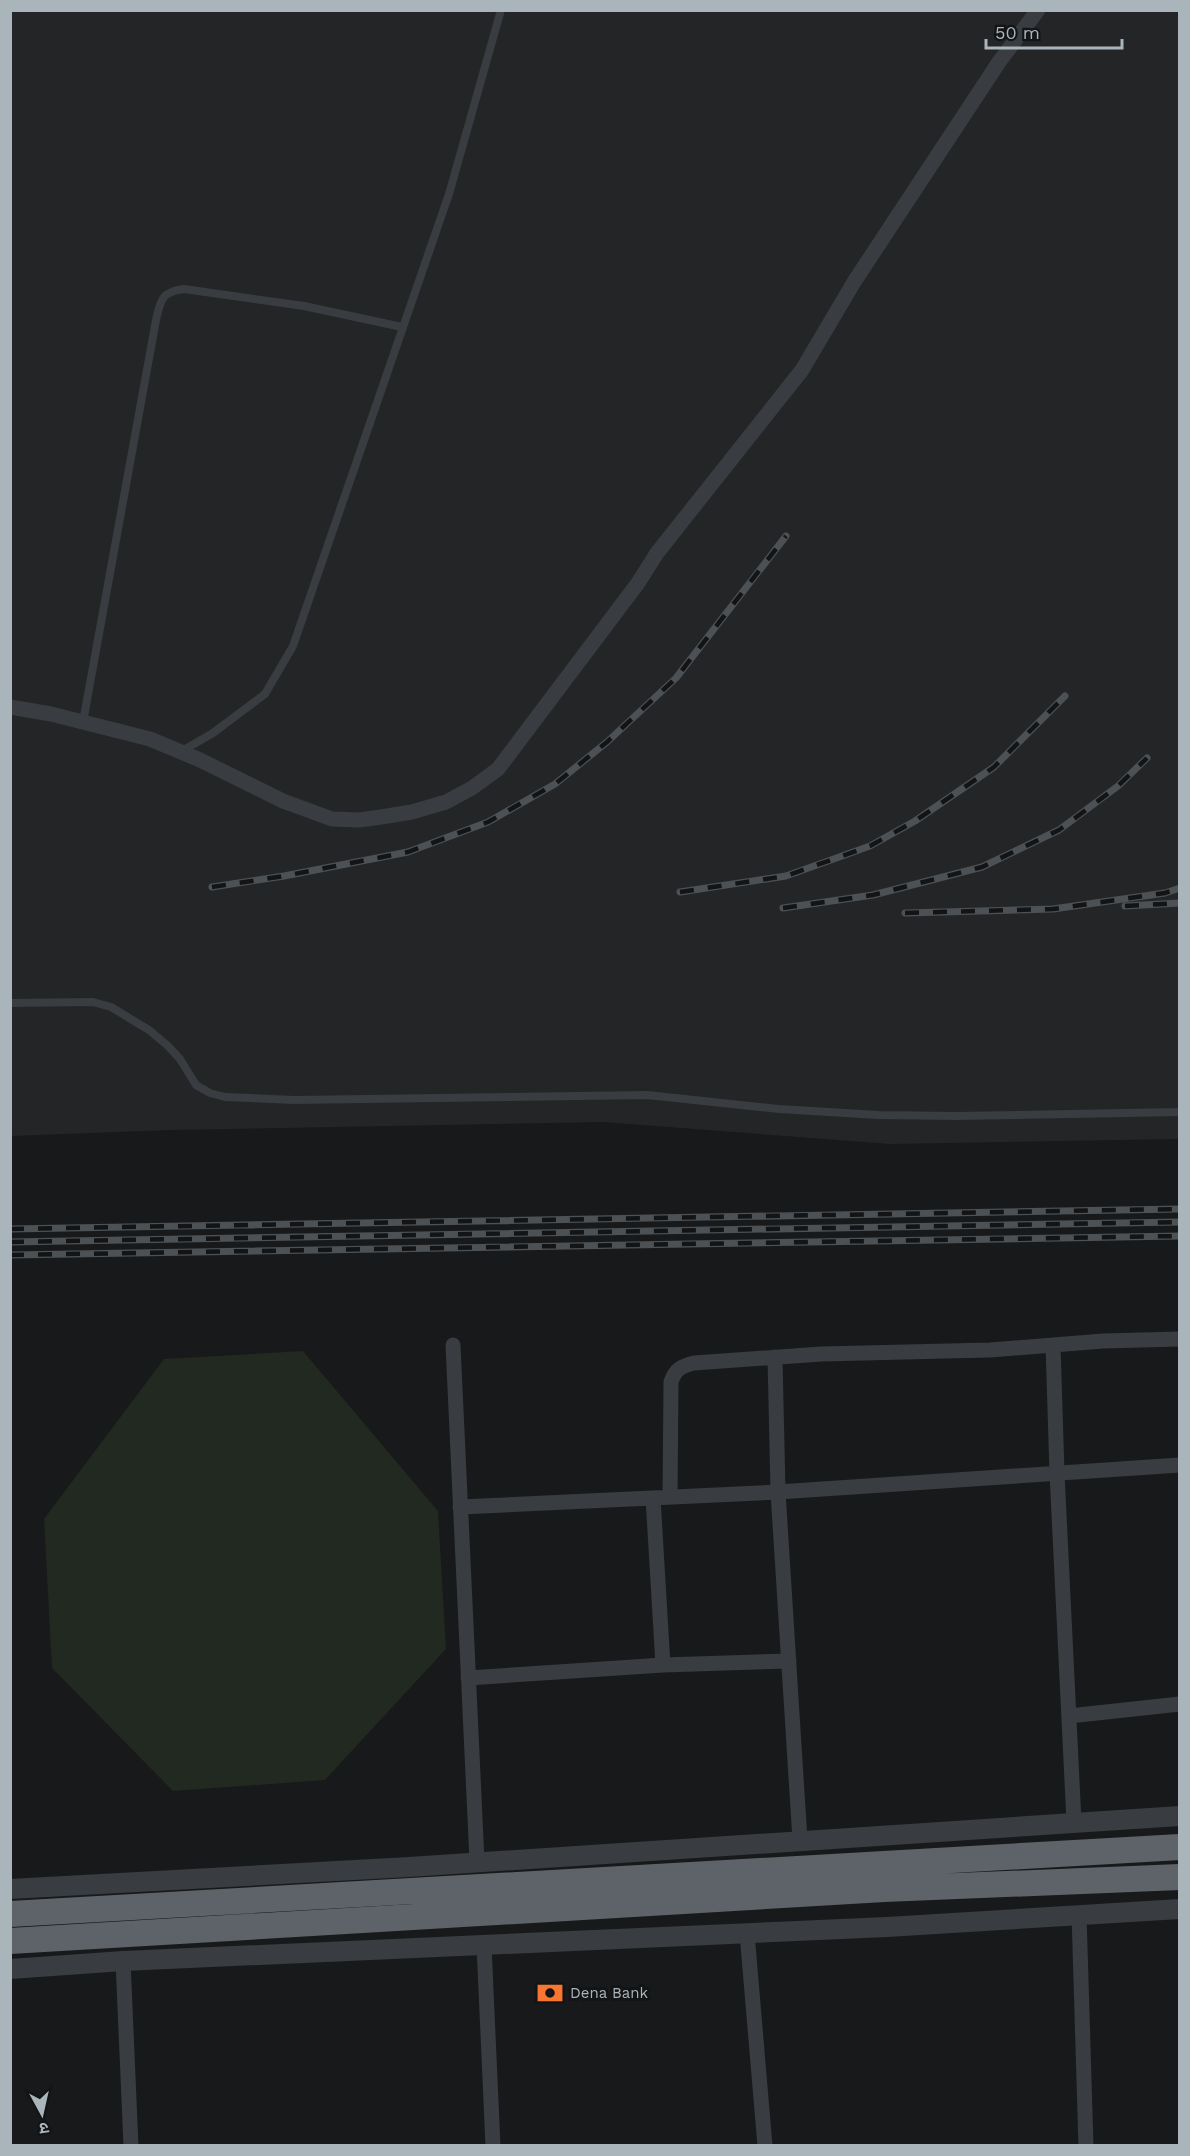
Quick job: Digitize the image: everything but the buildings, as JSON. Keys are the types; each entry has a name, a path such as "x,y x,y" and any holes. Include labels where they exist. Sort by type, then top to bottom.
{"highway":[{"path":"10,1914 1179,1846"},
{"path":"10,1941 974,1885 1179,1877"}],"street":[{"path":"10,706 136,735 181,752 302,809 332,819 381,817 412,812 446,802 472,788 498,769 638,583 657,553 802,370 854,282 999,62 1038,10"},
{"path":"670,1497 671,1382 677,1369 694,1363 1179,1339"},
{"path":"453,1345 477,1861"},
{"path":"1053,1345 1074,1822"},
{"path":"775,1358 778,1492 800,1840"},
{"path":"460,1507 778,1492 1179,1465"},
{"path":"654,1498 663,1665"},
{"path":"468,1678 663,1665 789,1661"},
{"path":"1069,1716 1179,1704"},
{"path":"10,1889 397,1868 1179,1816"},
{"path":"10,1969 123,1961 747,1933 1179,1909"},
{"path":"1079,1914 1086,2145"},
{"path":"747,1933 765,2145"},
{"path":"484,1945 493,2145"},
{"path":"123,1961 131,2145"}],"lane":[{"path":"181,752 213,733 264,694 294,646 449,194 501,10"},
{"path":"83,722 156,320 160,304 165,296 172,290 184,290 304,306 402,327"},
{"path":"10,1003 93,1002 111,1007 149,1030 168,1046 180,1059 196,1085 210,1093 225,1097 294,1100 647,1095 779,1109 878,1115 1179,1112"}],"shaded area":[{"path":"10,11 1179,11 1179,1139 890,1144 603,1122 171,1130 11,1136"},
{"path":"303,1351 438,1511 446,1649 325,1780 173,1791 52,1668 44,1519 164,1359"}],"railway":[{"path":"212,887 284,876 408,852 488,822 555,784 607,742 676,678 786,536"},
{"path":"680,892 786,876 870,846 915,821 994,767 1065,696"},
{"path":"783,908 873,895 982,867 1059,830 1118,786 1147,758"},
{"path":"905,913 1053,909 1165,893 1180,888"},
{"path":"1125,906 1180,903"},
{"path":"10,1229 1180,1209"},
{"path":"10,1242 1180,1222"},
{"path":"10,1255 1180,1236"}],"place":[{"name":"Dena Bank","path":"550,1993"}]}
